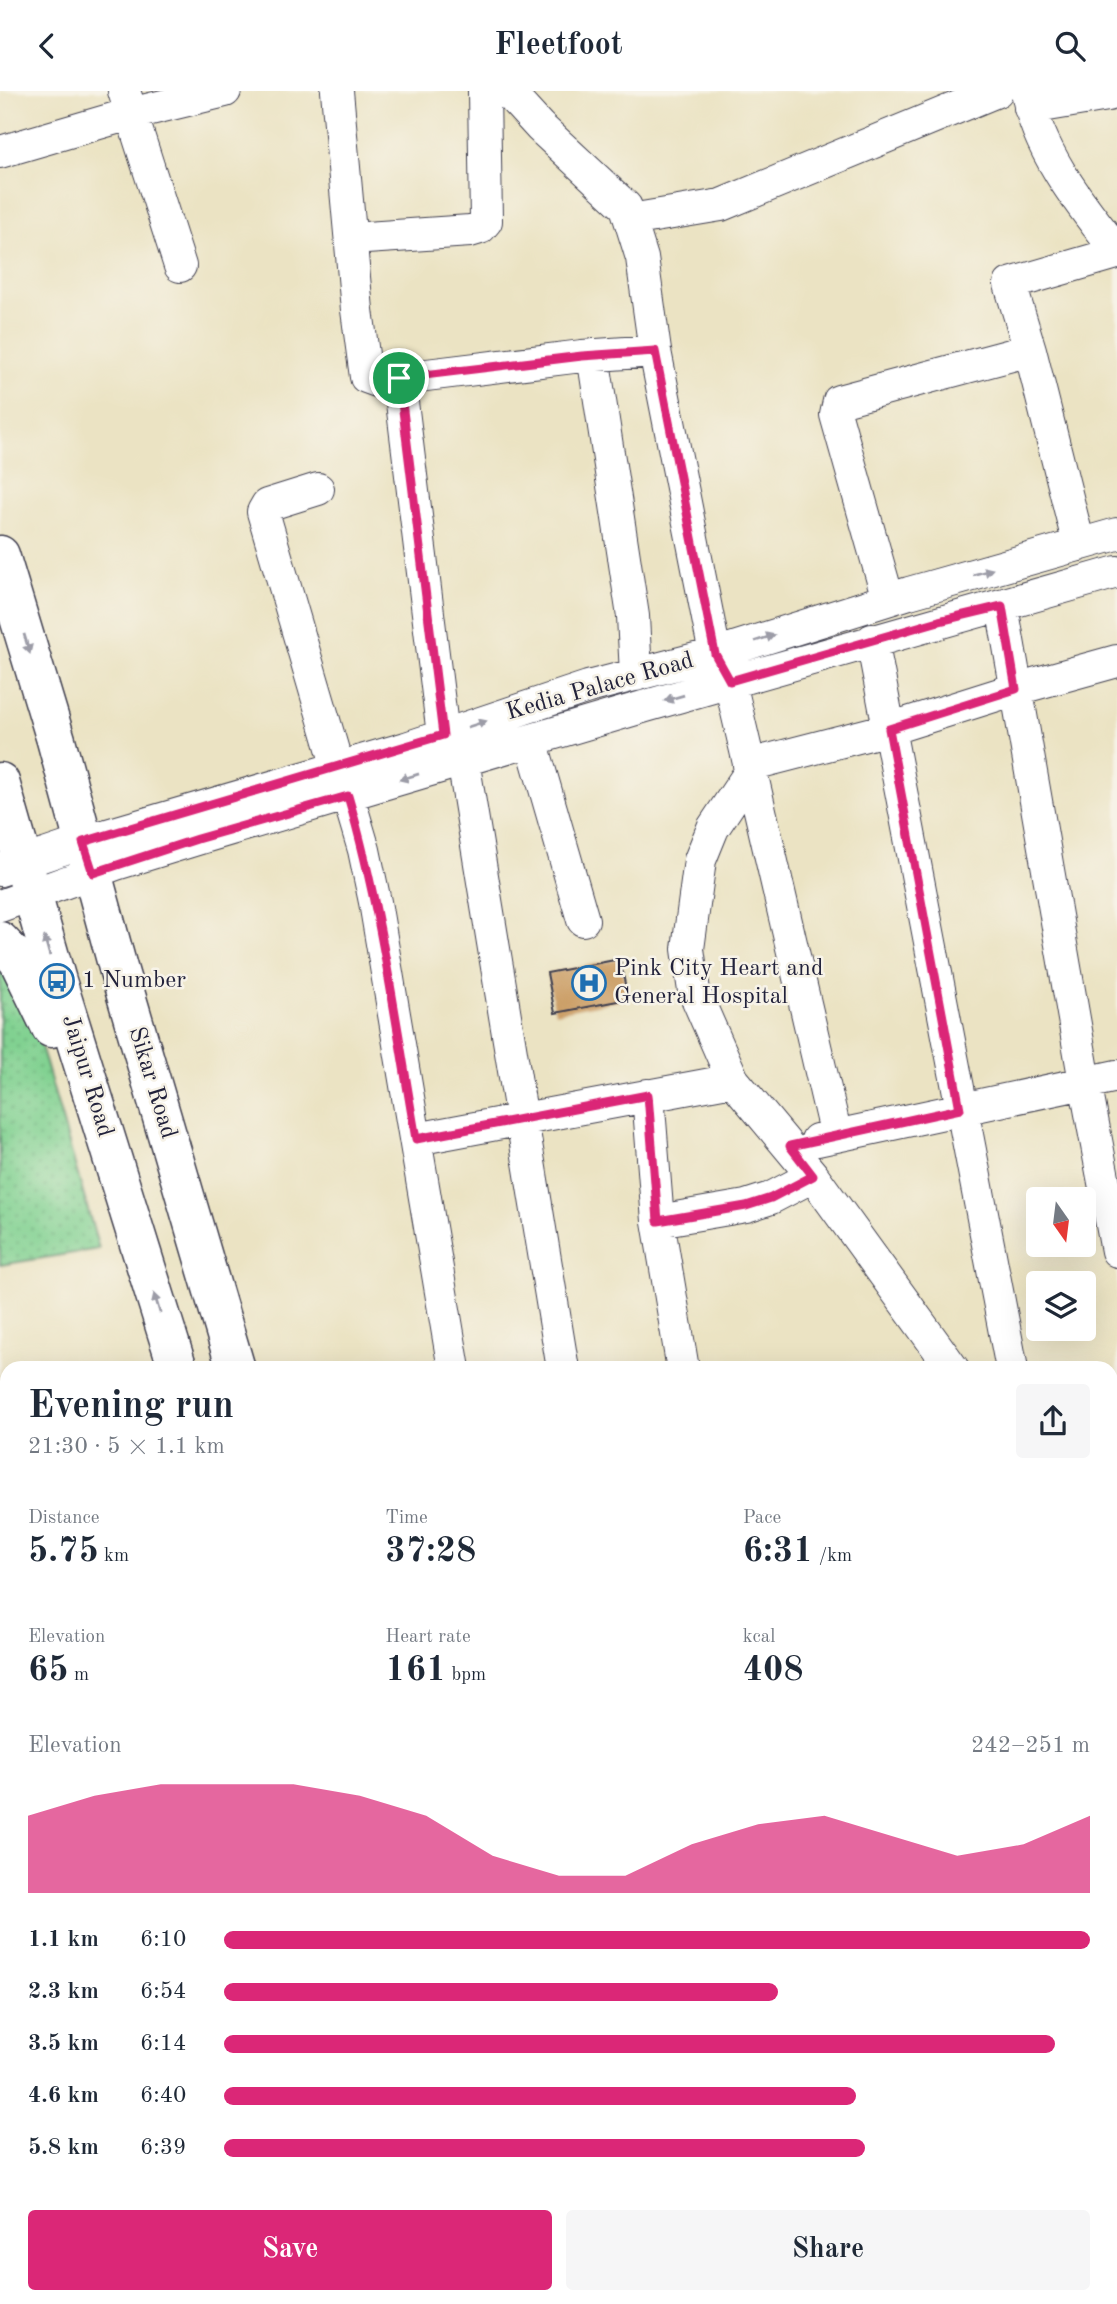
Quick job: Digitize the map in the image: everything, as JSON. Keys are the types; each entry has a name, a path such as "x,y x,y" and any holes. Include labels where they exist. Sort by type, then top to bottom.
{"main road":[{"name":"Sikar Road","path":"0,555 93,862 118,968 234,1361"},
{"name":"Jaipur Road","path":"0,782 14,883 76,1041 175,1361"},
{"path":"0,941 18,960 53,1032 76,1041"}],"street":[{"path":"337,91 366,377 377,381 593,355 655,351"},
{"path":"351,239 470,231 480,228 488,213 484,91"},
{"path":"507,91 548,135 626,207 642,258 655,351 715,654 730,681 836,1136"},
{"path":"630,220 721,205 997,91"},
{"path":"0,152 127,103 208,93"},
{"path":"1079,545 1030,350 1010,284 1117,252 1071,193 1029,99 1108,95"},
{"path":"127,103 180,266"},
{"path":"888,599 836,415 839,401 1030,350"},
{"path":"593,355 629,593 636,675"},
{"path":"399,378 443,735"},
{"path":"318,489 267,505 263,512 364,850 453,1361"},
{"name":"Kedia Palace Road","path":"343,782 443,735 589,687 715,654 888,599 1117,534"},
{"name":"Kedia Palace Road","path":"14,883 93,862 343,782 463,760 872,640 1117,572"},
{"path":"1002,606 1117,1251"},
{"path":"872,640 1010,1361"},
{"path":"947,1361 813,1176 733,1080 694,991 688,949 700,860 713,828 750,768 1117,661"},
{"path":"531,740 583,920"},
{"path":"463,760 562,1361"},
{"path":"93,862 247,1361"},
{"path":"790,1146 1117,1076"},
{"path":"416,1139 733,1080"},
{"path":"648,1095 658,1221 682,1361"},
{"path":"658,1221 746,1206 771,1198 813,1176"}],"green space":[{"path":"0,948 25,990 99,1249 0,1265"}],"building":[{"path":"620,959 628,999 555,1013 547,973"}],"place":[{"name":"1 Number","path":"57,981"},
{"name":"Pink City Heart and General Hospital","path":"589,983"}],"route":[{"path":"655,351 715,654 730,681 939,621 1002,606 1016,689 889,729 960,1109 790,1146 813,1176 771,1198 746,1206 658,1221 648,1095 416,1139 375,902 364,850 348,796 197,839 93,873 83,842 443,735 399,378 582,356 655,351"}]}
